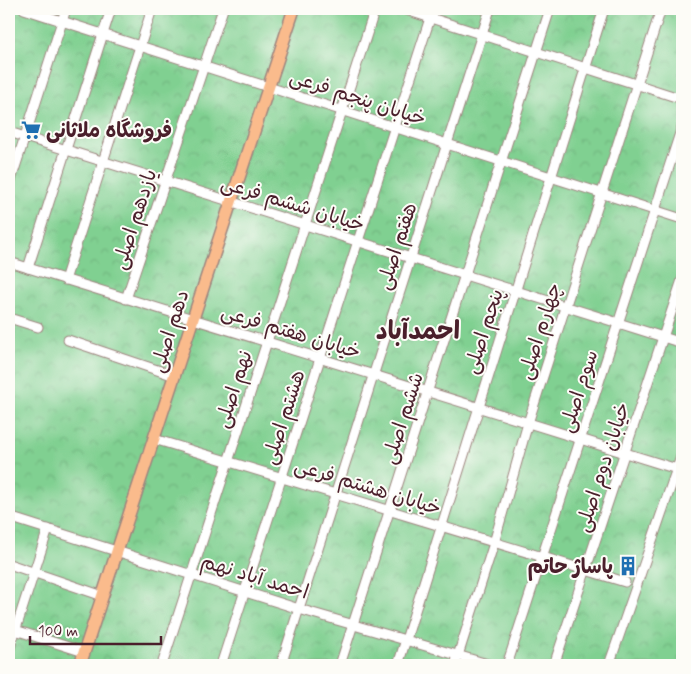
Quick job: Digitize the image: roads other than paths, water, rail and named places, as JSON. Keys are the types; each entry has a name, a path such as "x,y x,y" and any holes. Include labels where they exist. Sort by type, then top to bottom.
{"main road":[{"name":"دهم اصلی","path":"80,665 294,9"}],"street":[{"name":"خیابان پنجم فرعی","path":"24,9 682,219"},
{"path":"9,186 66,9"},
{"path":"28,268 111,9"},
{"path":"65,280 152,9"},
{"name":"یازدهم اصلی","path":"126,299 223,9"},
{"name":"نهم اصلی","path":"162,665 375,9"},
{"path":"403,9 432,13 482,34 682,99"},
{"name":"هفتم اصلی","path":"281,665 490,9"},
{"name":"ششم اصلی","path":"340,665 355,625 550,9"},
{"name":"پنجم اصلی","path":"398,665 514,290 604,9"},
{"name":"چهارم اصلی","path":"455,665 494,543 528,423 662,9"},
{"name":"هشتم اصلی","path":"221,665 432,13"},
{"name":"سوم اصلی","path":"507,665 682,127"},
{"name":"خیابان ششم فرعی","path":"9,132 682,343"},
{"name":"خیابان هفتم فرعی","path":"9,262 677,469"},
{"name":"خیابان دوم اصلی","path":"554,665 682,280"},
{"path":"9,318 38,327"},
{"path":"68,340 174,376"},
{"name":"خیابان هشتم فرعی","path":"154,439 626,582"},
{"path":"609,665 682,454"},
{"name":"احمد آباد نهم","path":"9,517 299,609 491,665"},
{"path":"9,650 12,629 34,573 48,529"},
{"path":"9,564 103,596"},
{"path":"12,629 84,652"}],"place":[{"name":"فروشگاه ملاثانی","path":"31,130"},
{"name":"پاساژ حاتم","path":"628,566"}],"district":[{"name":"احمدآباد","path":"418,330"}]}
